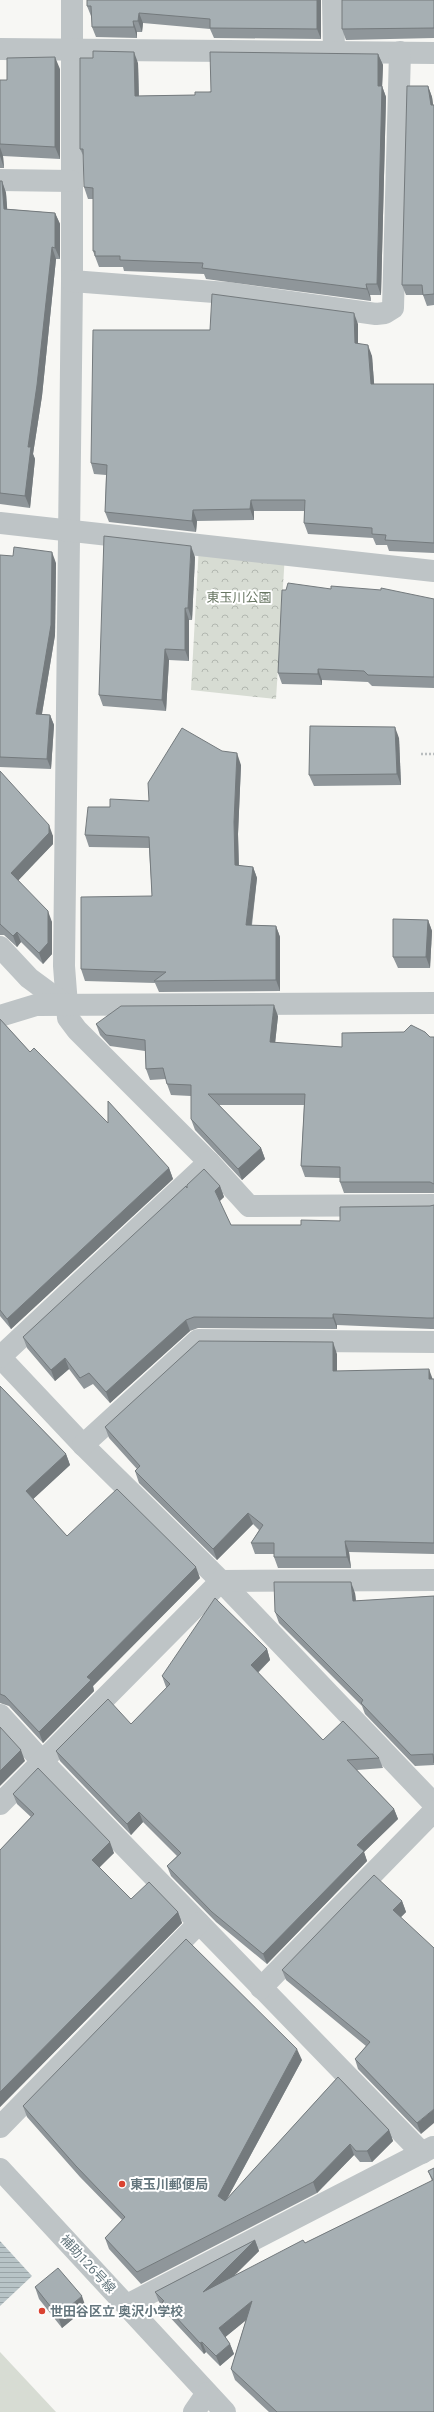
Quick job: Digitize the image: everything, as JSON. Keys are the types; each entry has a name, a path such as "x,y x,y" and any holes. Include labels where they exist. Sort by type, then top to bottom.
{"street":[{"path":"72,0 72,281 64,966 68,1018 77,1030 209,1162 249,1206 434,1205"},
{"path":"333,0 334,52"},
{"path":"0,49 434,53"},
{"path":"72,281 227,293 376,314 385,313 393,308 400,52"},
{"path":"0,180 71,180"},
{"path":"0,522 68,532 434,571"},
{"path":"0,947 29,978 67,1006"},
{"path":"0,1016 36,1005 434,1003"},
{"path":"209,1162 0,1357 83,1445 220,1581 434,1804"},
{"path":"83,1445 198,1340 434,1342"},
{"path":"0,1804 220,1581 434,1580"},
{"path":"0,1715 42,1761 261,1988 428,2150 127,2305"},
{"path":"261,1988 434,1811"},
{"path":"0,2127 199,1923"},
{"name":"補助126号線","path":"0,2169 225,2412"},
{"path":"194,2412 206,2393"}],"path":[{"path":"421,754 434,754"}],"green space":[{"name":"東玉川公園","path":"199,545 285,554 276,699 191,690"},
{"path":"0,2352 56,2412 0,2412"}],"shaded area":[{"path":"0,2241 32,2276 0,2306"}],"building":[{"path":"87,0 317,0 317,29 210,28 210,19 139,13 138,21 133,21 134,27 92,27 91,6 87,6"},
{"path":"342,0 434,0 434,28 342,29"},
{"path":"93,51 134,52 135,96 195,95 195,92 211,92 210,52 378,54 378,86 382,86 377,284 366,284 367,289 202,268 203,263 120,260 120,256 95,256 95,251 93,251 93,188 84,187 83,149 80,149 80,58 93,58"},
{"path":"55,57 55,147 0,144 0,80 7,80 7,58"},
{"path":"407,86 428,86 431,105 434,105 434,294 423,295 422,285 402,285"},
{"path":"0,181 2,181 4,209 55,213 55,248 52,247 37,385 28,447 31,447 25,496 0,493"},
{"path":"212,294 354,313 355,343 368,345 371,384 434,384 434,543 385,540 386,535 372,534 372,528 304,523 305,500 251,500 250,509 193,510 192,521 105,512 107,465 91,463 93,330 210,330"},
{"path":"104,536 191,546 188,608 185,608 185,650 165,649 162,700 99,695"},
{"path":"14,547 52,552 51,625 36,714 50,715 47,759 0,757 0,555 13,556"},
{"path":"288,583 331,589 331,586 381,590 381,588 434,599 434,677 368,675 364,671 318,669 318,674 278,673 282,590 286,590"},
{"path":"310,726 395,727 397,774 309,775"},
{"path":"182,728 222,751 237,753 234,822 235,865 253,867 246,925 276,926 276,980 154,981 166,972 81,969 81,897 152,896 149,837 85,835 88,807 110,807 110,799 149,801 148,783"},
{"path":"0,771 49,825 49,833 11,873 48,911 48,943 39,953 17,932 13,936 0,924"},
{"path":"393,919 428,920 426,957 393,957"},
{"path":"274,1005 270,1042 342,1047 342,1033 404,1032 411,1025 425,1032 430,1037 434,1037 434,1184 430,1182 340,1182 340,1167 301,1166 305,1094 208,1094 261,1148 238,1169 191,1119 191,1085 167,1084 163,1068 146,1069 145,1040 106,1035 96,1024 121,1006"},
{"path":"0,1019 30,1052 34,1048 108,1123 108,1101 169,1168 7,1319 0,1310"},
{"path":"204,1169 220,1186 215,1191 231,1225 301,1225 301,1220 340,1221 340,1207 434,1205 434,1318 333,1314 333,1318 194,1317 186,1320 106,1392 89,1373 80,1378 65,1358 51,1370 23,1337 186,1186 187,1188 187,1185"},
{"path":"199,1341 333,1342 333,1371 429,1369 429,1379 434,1379 434,1543 345,1541 347,1557 274,1557 274,1543 251,1543 263,1525 248,1513 213,1549 135,1471 140,1466 105,1427"},
{"path":"0,1386 66,1454 26,1491 67,1536 117,1489 196,1567 87,1677 91,1680 39,1732 5,1696 0,1694"},
{"path":"274,1582 351,1582 353,1601 434,1596 434,1763 433,1754 411,1755 361,1703 363,1700 275,1612"},
{"path":"215,1598 267,1649 251,1665 323,1740 343,1721 379,1758 347,1760 394,1809 357,1845 364,1851 263,1954 212,1912 167,1866 181,1853 139,1812 127,1824 56,1751 108,1699 131,1724 170,1684 162,1676"},
{"path":"0,1727 21,1750 0,1771"},
{"path":"38,1768 110,1842 92,1860 131,1899 149,1882 178,1912 0,2092 0,1850 34,1814 13,1794"},
{"path":"374,1875 402,1901 393,1910 434,1948 434,2109 417,2123 355,2059 370,2042 282,1970"},
{"path":"186,1939 297,2049 218,2196 225,2201 338,2077 389,2130 367,2151 356,2151 350,2144 313,2182 137,2272 105,2238 125,2217 76,2166 23,2106"},
{"path":"434,2168 434,2412 277,2412 231,2369 252,2301 219,2328 230,2344 216,2356 202,2342 200,2343 162,2302 164,2301 155,2292 255,2240 203,2292 303,2240 305,2243 433,2180 428,2171"},
{"path":"58,2268 82,2296 58,2316 35,2287"}],"place":[{"name":"東玉川郵便局","path":"122,2184"},
{"name":"世田谷区立 奥沢小学校","path":"42,2311"}]}
